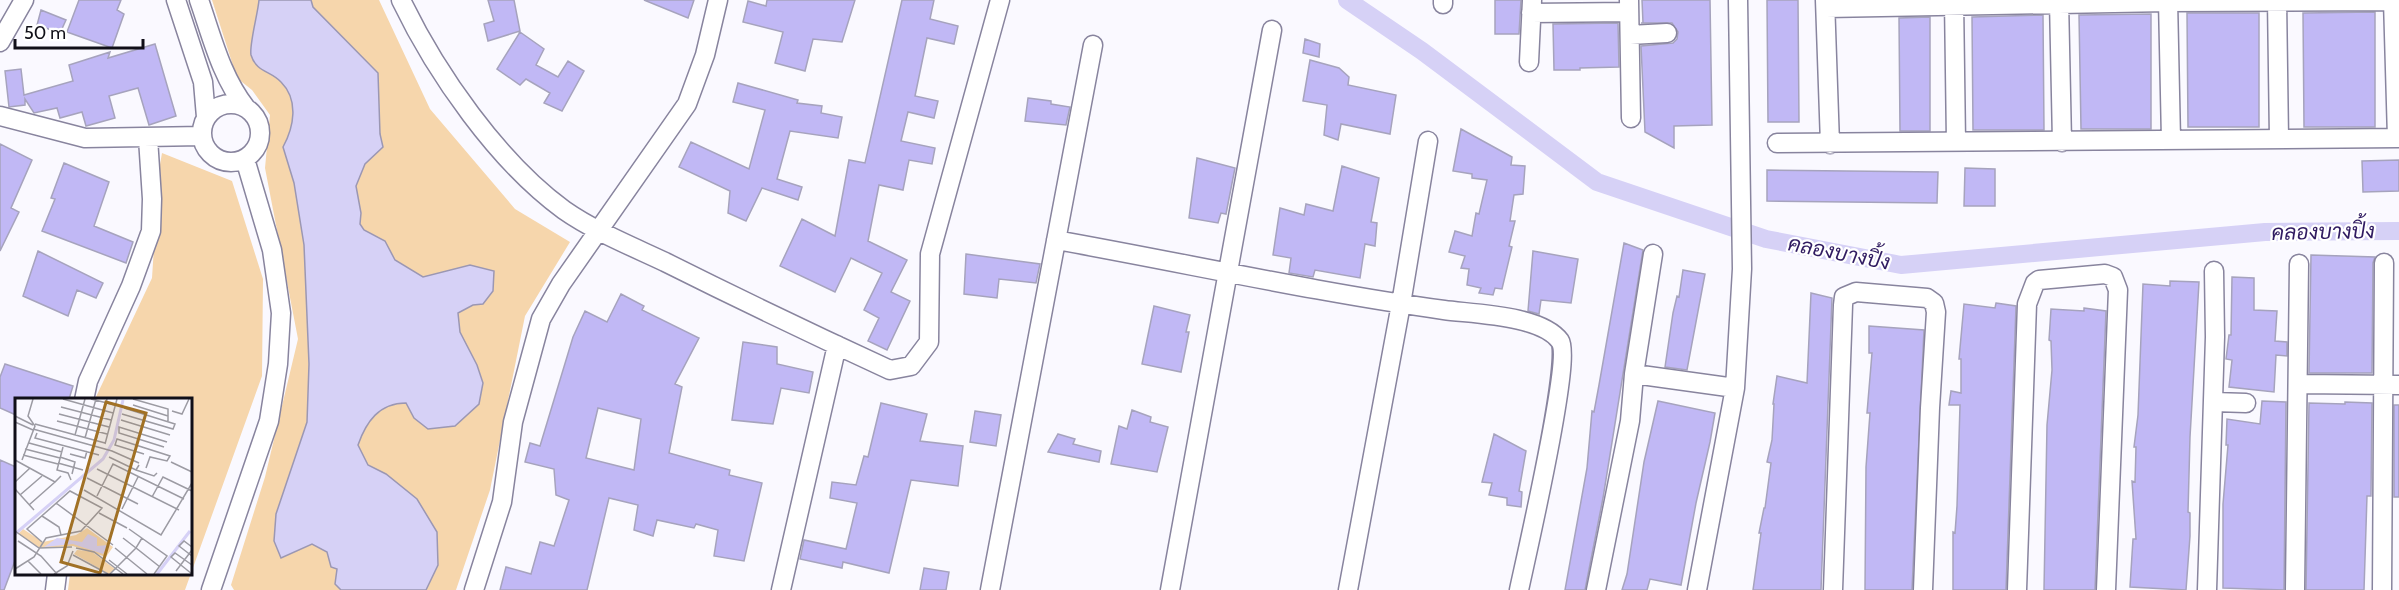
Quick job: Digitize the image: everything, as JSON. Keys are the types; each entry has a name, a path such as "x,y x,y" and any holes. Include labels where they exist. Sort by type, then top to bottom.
{"street":[{"path":"0,42 24,0"},
{"path":"176,0 203,82 206,117"},
{"path":"199,0 224,72 235,94 256,118 260,136 252,153 245,159 226,162 218,159 210,153 202,136 202,126 206,117 222,105 232,103 246,108"},
{"path":"401,0 457,97 538,189 565,211 599,230 890,370 911,366 929,342 930,254 999,0"},
{"path":"474,590 502,502 513,422 541,319 561,284 687,104 705,55 718,0"},
{"path":"1697,590 1735,388 1742,269 1738,0"},
{"path":"2277,0 2279,139"},
{"path":"1777,143 2398,138 2393,0"},
{"path":"1830,144 1826,4 2399,0"},
{"path":"2168,1 2171,140"},
{"path":"2060,2 2062,142"},
{"path":"1954,3 1956,142"},
{"path":"1529,63 1532,6 1629,6 1631,118"},
{"path":"1170,590 1272,30"},
{"path":"1630,35 1667,33"},
{"path":"990,590 1094,45"},
{"path":"0,116 85,138 202,136"},
{"path":"84,398 88,381 131,286 151,231 152,199 148,138"},
{"path":"1348,590 1401,304 1428,141"},
{"path":"216,586 269,421 279,354 281,313 272,250 245,159"},
{"path":"1056,240 1401,304 1523,321 1548,331 1561,342 1563,356 1559,393 1519,590"},
{"path":"1596,590 1630,422 1634,374 1653,254"},
{"path":"2382,590 2390,385 2384,263"},
{"path":"2295,590 2299,264"},
{"path":"2207,590 2214,402 2214,271"},
{"path":"2017,590 2027,304 2032,288 2039,280 2105,274 2113,277 2118,290 2106,590"},
{"path":"1833,590 1843,305 1844,297 1856,292 1927,298 1934,303 1936,312 1923,590"},
{"path":"781,590 837,345"},
{"path":"1634,374 1735,388"},
{"path":"2299,384 2390,385"},
{"path":"2214,402 2246,403"},
{"path":"55,590 57,575"}],"shaded area":[{"path":"212,0 379,0 430,109 515,209 570,242 525,316 490,490 456,590 234,590 231,585 265,477 298,339 265,168 270,115 252,90 237,78"},
{"path":"259,0 311,0 313,7 378,73 380,134 383,147 365,164 356,186 361,213 360,224 364,230 385,241 395,260 423,277 470,265 494,271 493,291 483,304 473,305 458,313 460,332 477,365 483,383 479,404 455,426 428,429 414,418 406,403 388,406 375,415 358,445 368,465 386,474 417,499 437,532 438,565 426,590 341,590 335,584 337,569 331,567 327,552 312,544 281,558 274,541 276,514 307,422 309,364 304,245 294,183 283,147 292,122 292,105 287,89 277,78 256,65 251,55"},
{"path":"162,153 232,181 263,279 262,376 192,571 192,398 95,398 152,278"},
{"path":"70,575 190,575 185,590 68,590"}],"building":[{"path":"79,0 121,0 117,10 124,14 112,48 67,32"},
{"path":"488,0 514,0 520,31 488,41 484,24 494,21"},
{"path":"644,0 694,0 688,18"},
{"path":"767,0 855,0 842,42 813,39 805,71 775,63 783,32 743,22 748,1 766,6"},
{"path":"902,0 934,0 930,19 958,26 954,44 927,38 915,96 938,101 934,118 908,112 901,141 935,148 932,164 909,160 903,190 879,185 868,241 907,260 891,292 910,301 887,350 868,341 879,318 864,310 882,273 851,258 835,292 780,266 802,219 835,236 849,160 865,163"},
{"path":"1495,0 1521,0 1519,34 1495,34"},
{"path":"1642,0 1710,0 1712,125 1674,126 1674,148 1645,132 1641,46 1673,43 1677,39 1678,32 1672,23 1643,23"},
{"path":"1767,0 1798,0 1799,122 1768,122"},
{"path":"41,10 66,20 60,33 37,25"},
{"path":"2375,12 2375,127 2304,127 2303,13"},
{"path":"2187,13 2259,13 2259,127 2188,127"},
{"path":"2151,14 2151,129 2081,129 2079,15"},
{"path":"2043,15 2044,130 1973,130 1972,17"},
{"path":"1930,17 1930,131 1900,131 1899,18"},
{"path":"1618,23 1619,67 1554,70 1553,24"},
{"path":"520,32 544,49 536,65 558,77 568,61 584,71 562,111 544,103 550,93 526,79 520,85 497,69"},
{"path":"1305,39 1320,44 1319,57 1303,53"},
{"path":"155,44 176,116 149,125 138,88 109,96 115,118 86,126 82,112 60,118 57,108 34,113 25,99 25,105 9,107 5,71 21,69 24,95 73,81 69,65 110,52 108,58"},
{"path":"1310,60 1339,68 1349,77 1348,85 1396,95 1390,134 1341,124 1338,140 1324,135 1327,105 1303,101"},
{"path":"738,83 798,100 797,103 822,106 821,113 842,117 838,138 790,131 777,179 802,187 798,200 762,188 746,221 728,213 730,191 679,167 691,142 749,169 765,110 733,102"},
{"path":"1028,98 1051,101 1051,104 1070,107 1066,125 1025,121"},
{"path":"1461,129 1512,157 1511,165 1525,166 1523,194 1514,195 1510,221 1515,221 1509,246 1512,247 1502,289 1495,288 1493,295 1479,293 1481,288 1467,285 1469,269 1461,268 1465,256 1449,252 1455,231 1472,236 1476,213 1479,214 1487,180 1472,178 1472,174 1453,171"},
{"path":"0,144 32,160 11,208 19,212 0,251"},
{"path":"1197,158 1235,168 1226,214 1221,213 1218,223 1189,218"},
{"path":"2399,160 2399,191 2363,192 2362,161"},
{"path":"64,163 109,182 94,226 133,242 126,263 42,231 55,199 51,198"},
{"path":"1342,166 1379,178 1371,222 1377,223 1375,246 1365,244 1360,278 1315,270 1313,277 1289,273 1291,258 1273,255 1280,208 1304,215 1306,204 1333,211"},
{"path":"1965,168 1995,169 1995,206 1964,206"},
{"path":"1767,170 1938,172 1937,203 1767,201"},
{"path":"1624,243 1643,250 1603,498 1585,590 1565,590 1587,468 1592,411 1594,412"},
{"path":"38,251 103,283 96,298 77,290 68,316 23,296"},
{"path":"1533,251 1578,259 1571,303 1541,300 1539,314 1528,311"},
{"path":"966,254 1040,264 1036,283 999,279 997,298 964,294"},
{"path":"2311,255 2375,257 2373,263 2372,373 2309,373"},
{"path":"1683,270 1705,274 1687,370 1665,367 1673,313 1677,296 1679,297"},
{"path":"2232,277 2254,278 2254,310 2277,311 2275,341 2287,342 2287,356 2276,355 2274,392 2229,387 2232,360 2226,359 2229,335 2231,335"},
{"path":"2170,281 2199,282 2190,437 2188,512 2190,513 2190,536 2186,590 2130,587 2133,539 2136,539 2132,481 2135,482 2136,447 2134,447 2138,415 2143,284 2170,286"},
{"path":"1811,293 1832,298 1821,590 1753,590 1761,533 1759,533 1771,463 1767,462 1772,440 1773,404 1777,376 1807,383"},
{"path":"621,294 644,306 642,310 699,338 675,384 682,387 669,453 730,470 729,475 762,483 744,561 714,556 718,530 696,524 694,528 657,520 653,536 634,530 638,505 609,498 587,590 500,590 506,567 531,574 540,542 554,546 569,500 556,495 554,469 525,462 530,443 540,446 573,337 585,311 607,322","holes":["598,408 641,419 634,470 586,458"]},
{"path":"1996,303 2016,306 2006,590 1953,590 1953,532 1955,533 1957,506 1960,405 1949,405 1951,391 1961,393 1961,359 1959,359 1964,304 1995,308"},
{"path":"1154,306 1190,315 1181,372 1142,364"},
{"path":"2084,308 2106,311 2095,590 2044,590 2047,425 2052,370 2051,341 2049,340 2051,309 2084,311"},
{"path":"1869,326 1924,330 1912,590 1865,590 1866,467 1870,413 1867,413 1872,353 1869,353"},
{"path":"743,342 777,347 777,364 813,372 809,393 781,388 773,424 732,420"},
{"path":"5,364 73,386 69,398 15,398 15,415 0,408 0,377"},
{"path":"1658,401 1715,413 1710,442 1681,585 1650,579 1647,590 1622,590 1627,574 1644,462"},
{"path":"2262,401 2286,402 2284,590 2223,588 2223,504 2228,445 2226,445 2227,419 2260,424"},
{"path":"2345,402 2372,403 2371,496 2367,496 2364,590 2306,590 2309,403 2345,404"},
{"path":"881,403 927,414 920,441 963,446 958,486 911,480 889,573 843,562 842,568 800,559 804,540 846,549 857,503 830,498 832,482 856,485 864,456 868,457"},
{"path":"2394,405 2399,405 2399,497 2394,497"},
{"path":"1132,410 1151,417 1150,422 1168,427 1157,472 1111,464 1119,426 1127,429"},
{"path":"975,411 1001,415 996,446 970,442"},
{"path":"1058,434 1075,439 1073,444 1101,451 1099,462 1048,452"},
{"path":"1494,434 1526,451 1519,491 1522,492 1521,507 1507,505 1507,498 1489,495 1492,483 1482,482"},
{"path":"0,460 15,467 15,561 4,590 0,590"},
{"path":"924,568 949,572 946,590 920,590"}],"waterway":[{"name":"คลองบางปิ้ง","path":"1347,0 1422,51 1597,182 1766,239 1901,265 2265,232 2399,231"}]}
